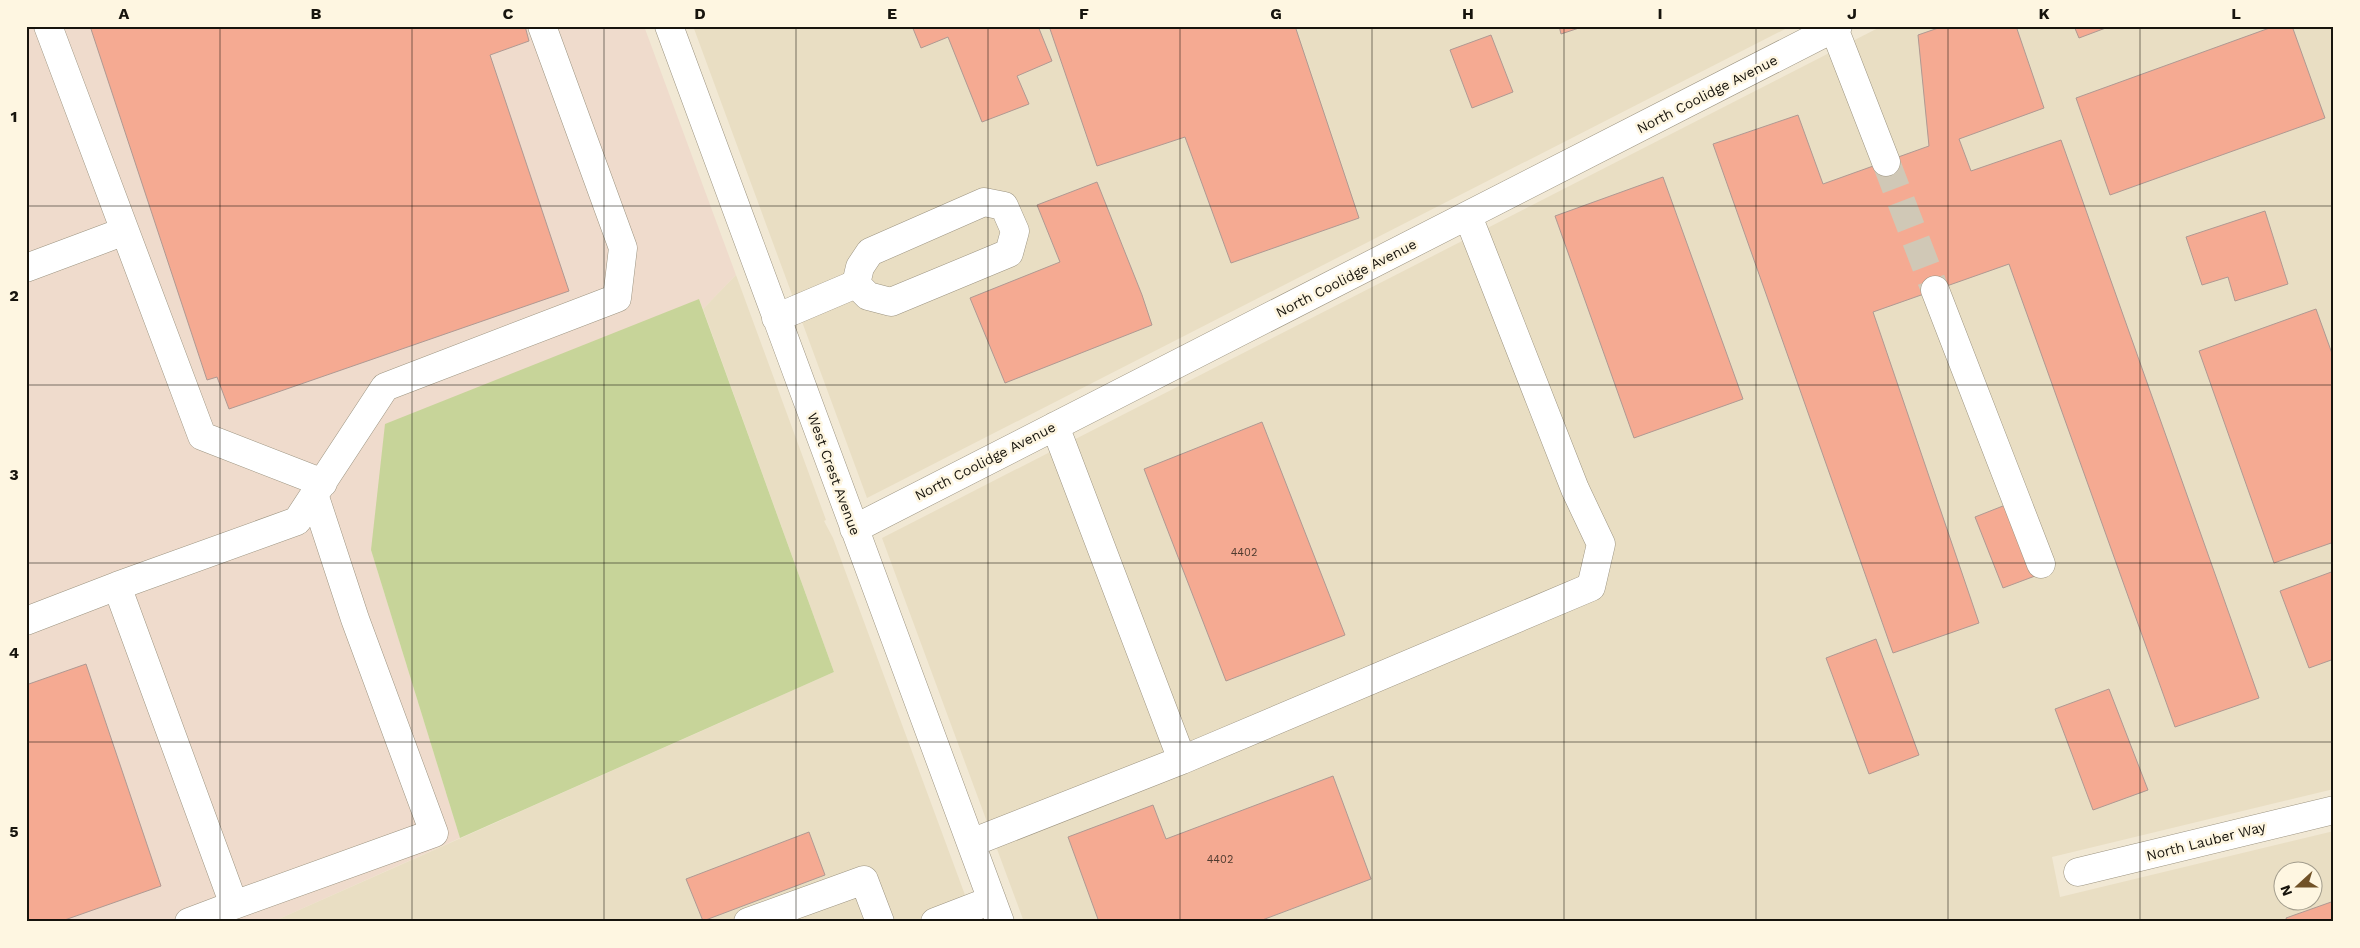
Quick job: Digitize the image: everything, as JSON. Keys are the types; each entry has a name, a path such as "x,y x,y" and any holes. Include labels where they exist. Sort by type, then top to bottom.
{"street":[{"path":"48,26 202,436 319,490 355,619 434,832 189,922"},
{"path":"26,621 297,521 385,387 617,298 623,248 542,26"},
{"name":"West Crest Avenue","path":"669,26 996,911"},
{"path":"1836,27 1886,162"},
{"name":"North Coolidge Avenue","path":"854,529 1836,27"},
{"path":"984,202 1004,206 1015,231 1009,253 891,302 868,296 856,284 860,267 870,252 984,202"},
{"path":"971,843 1182,760 1591,587 1601,544 1575,489 1468,216"},
{"path":"26,268 125,231"},
{"path":"776,318 856,284"},
{"path":"1935,290 2041,564"},
{"path":"1055,426 1182,760"},
{"path":"117,586 234,906"},
{"name":"North Lauber Way","path":"2078,872 2334,810"},
{"path":"748,922 864,880 880,922"},
{"path":"935,922 996,911"}],"shaded area":[{"path":"26,26 644,26 736,275 703,309 699,299 371,550 460,838 272,922 26,922"},
{"path":"693,26 1791,26 867,498"},
{"path":"1882,26 2334,26 2334,789 2052,857 2060,897 2334,831 2334,922 1024,922 882,538"},
{"path":"736,275 826,520 824,521 833,538 975,922 272,922 834,672 703,309"}],"green space":[{"path":"699,299 834,672 460,838 371,550 385,424"}],"building":[{"path":"90,26 525,26 529,41 490,55 569,291 229,409 217,377 207,380"},
{"path":"912,26 1038,26 1052,61 1017,76 1029,104 982,122 948,37 921,48"},
{"path":"1049,26 1295,26 1359,218 1231,263 1185,137 1097,166"},
{"path":"1559,26 1585,26 1561,34"},
{"path":"1944,26 2016,26 2044,108 1959,139 1971,171 2061,140 2259,698 2175,727 2009,264 1873,312 1979,623 1893,653 1713,144 1798,115 1823,184 1929,146 1918,35"},
{"path":"2074,26 2111,26 2079,38"},
{"path":"2275,26 2292,26 2325,118 2110,195 2076,98"},
{"path":"1491,35 1513,92 1472,108 1450,50"},
{"path":"1663,177 1743,399 1634,438 1555,216"},
{"path":"1097,182 1152,325 1005,383 970,298 1060,262 1037,205"},
{"path":"2265,211 2288,284 2235,301 2228,277 2202,285 2186,237"},
{"path":"2316,309 2334,359 2334,542 2274,563 2199,351"},
{"path":"1262,422 1345,635 1226,681 1144,469"},
{"path":"2008,504 2035,576 2003,588 1975,517"},
{"path":"2334,571 2334,659 2309,668 2280,591"},
{"path":"1876,639 1919,755 1869,774 1826,658"},
{"path":"86,664 161,886 59,922 26,922 26,685"},
{"path":"2109,689 2148,790 2093,810 2055,709"},
{"path":"1333,776 1371,879 1257,922 1099,922 1068,837 1153,805 1166,839"},
{"path":"809,832 825,875 703,921 686,879"},
{"path":"2334,901 2334,922 2287,922 2286,918 2309,910 2322,910 2322,905"}],"tunnel":[{"path":"1886,162 1935,290"}]}
